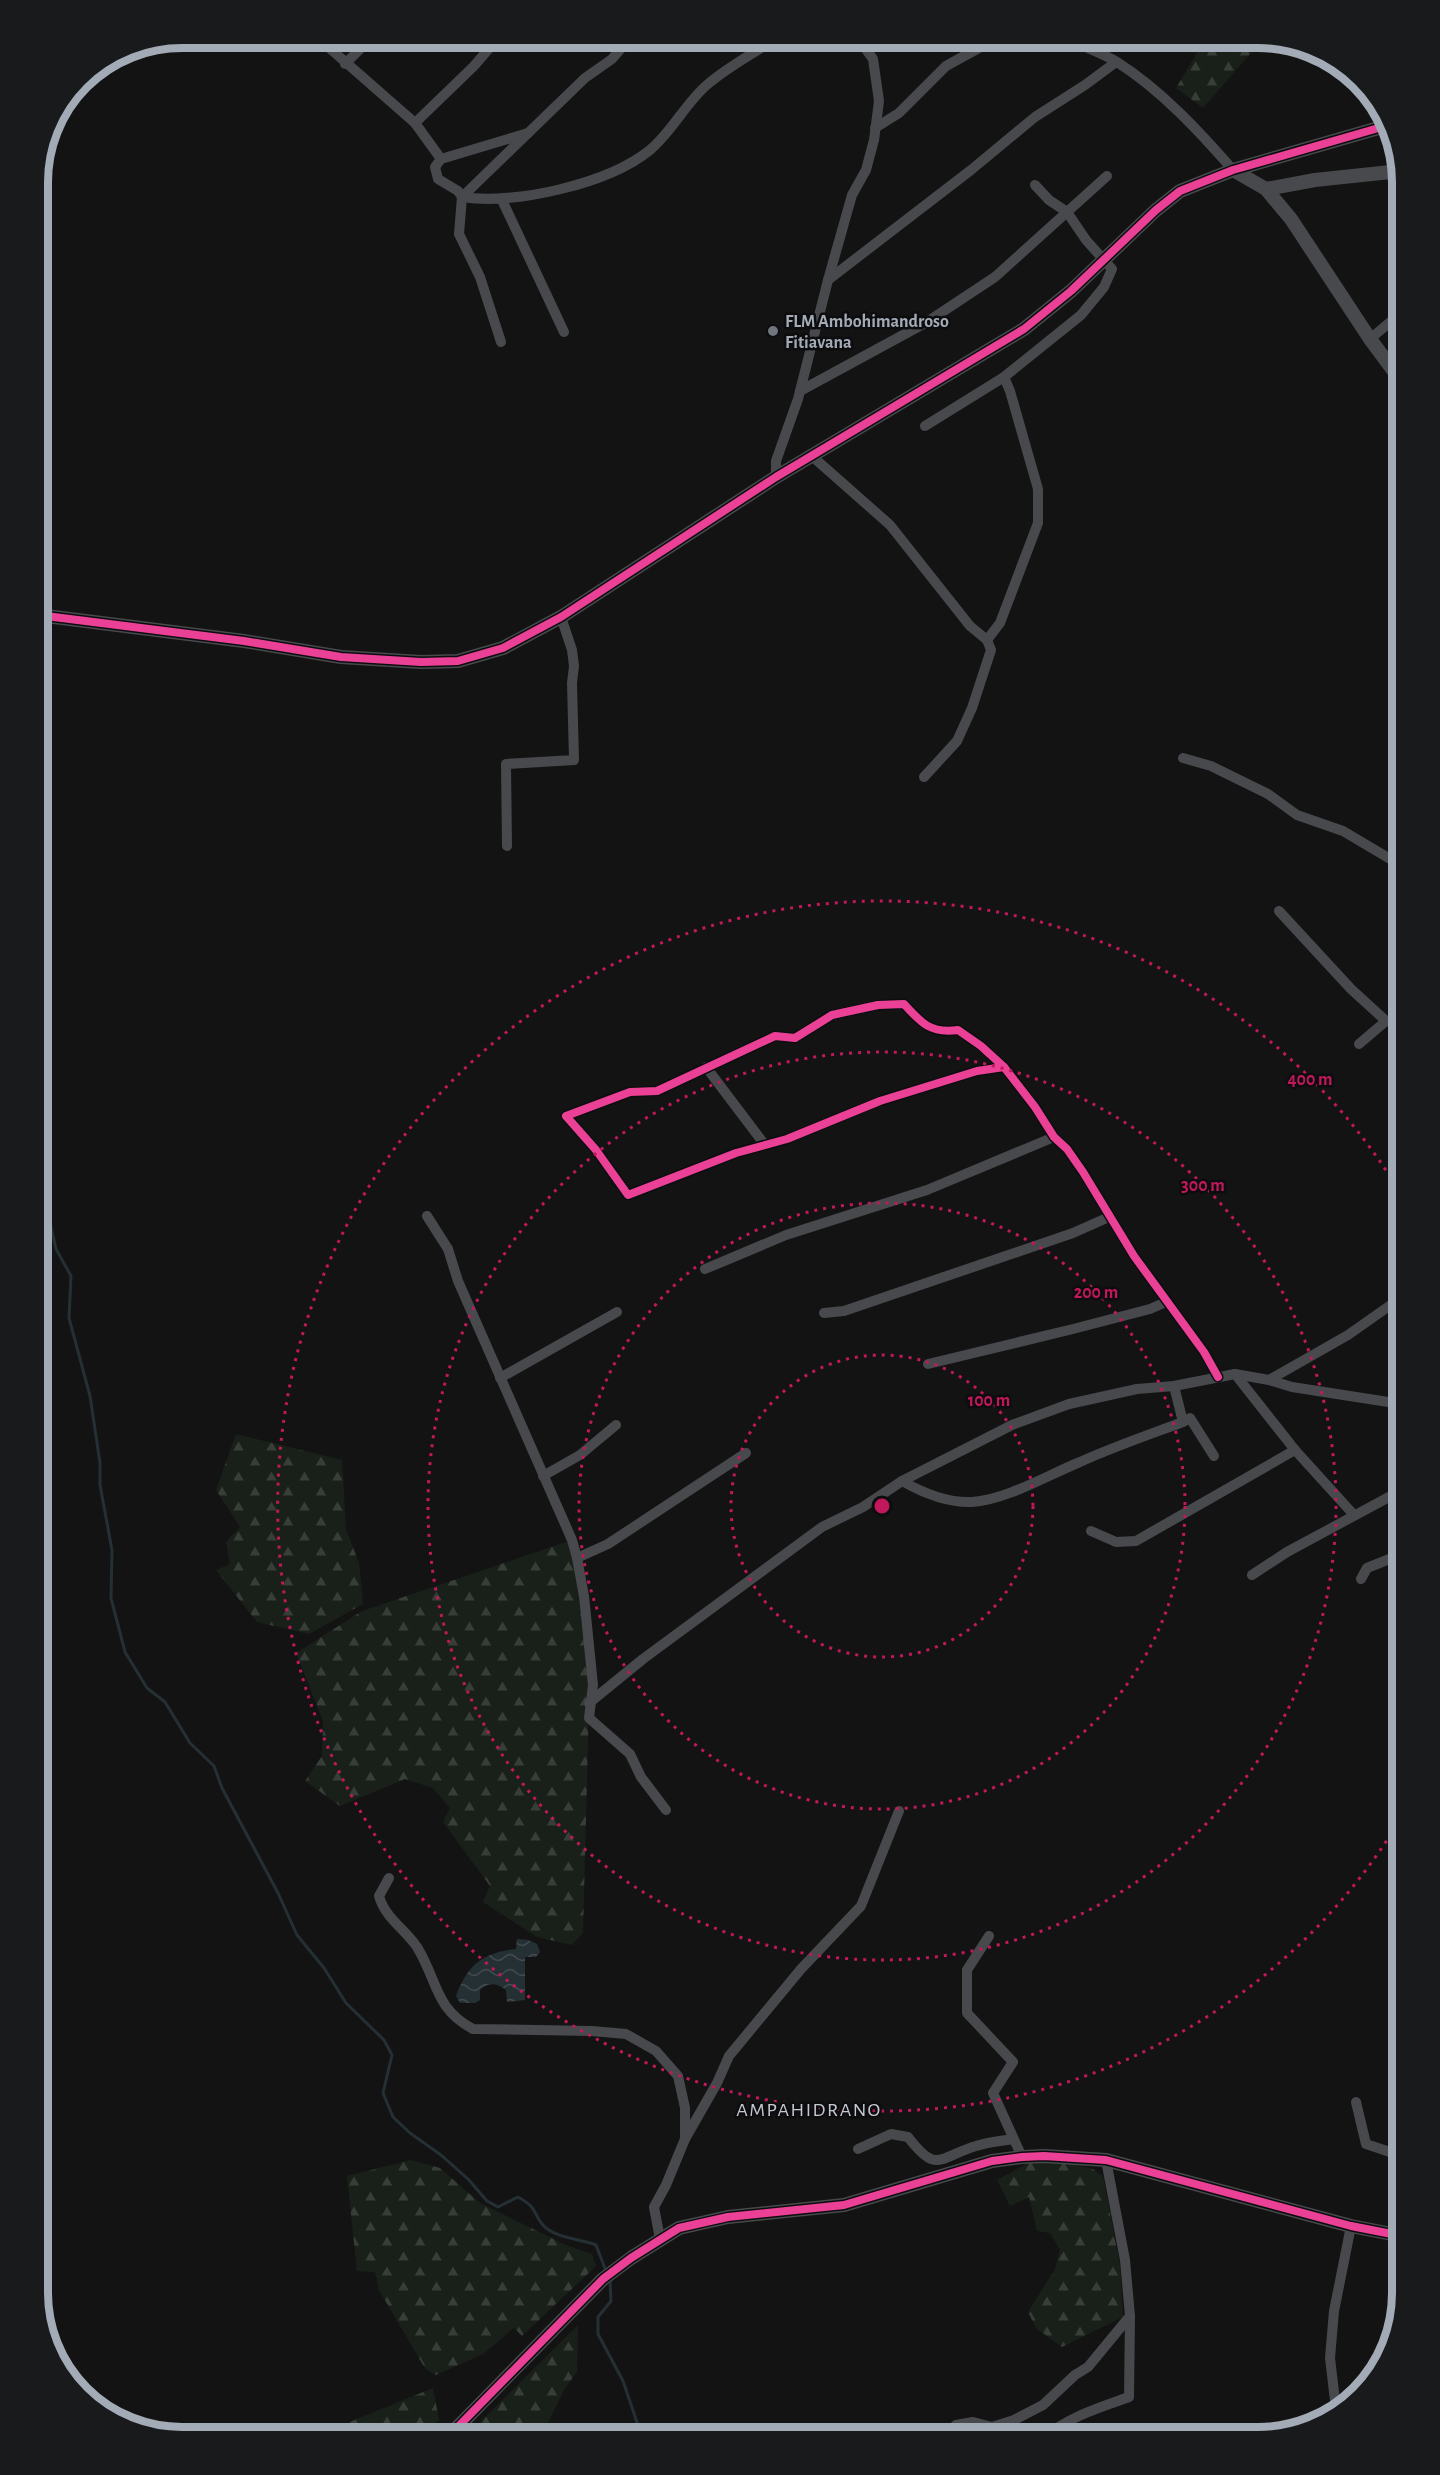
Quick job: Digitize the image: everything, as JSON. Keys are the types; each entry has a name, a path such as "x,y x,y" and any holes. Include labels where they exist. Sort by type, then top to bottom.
{"street":[{"path":"328,48 415,123 441,159"},
{"path":"345,64 361,48"},
{"path":"415,123 489,48"},
{"path":"462,197 585,78 612,58 621,48"},
{"path":"462,197 502,200 571,187 615,170 650,150 707,85 762,48"},
{"path":"776,477 776,461 800,391 852,195 866,170 875,128 879,101 873,58 866,48"},
{"path":"875,128 898,113 946,66 979,48"},
{"path":"1087,48 1116,62 1185,117 1233,170 1266,189 1291,219 1370,339 1392,368"},
{"path":"828,280 971,170 1035,117 1116,62"},
{"path":"48,616 244,641 341,657 421,662 458,661 503,648 561,617 776,477 1024,329 1180,190 1233,170 1380,128"},
{"path":"501,342 483,286 459,234 462,197 458,191 438,179 435,167 441,159 528,133"},
{"path":"1266,189 1316,180 1391,172"},
{"path":"800,391 917,327 995,277 1107,176"},
{"path":"925,426 1004,377 1081,315 1104,287 1112,269 1086,240 1067,212 1049,200 1035,184"},
{"path":"502,200 564,332"},
{"path":"1370,339 1392,320"},
{"path":"987,640 1000,624 1038,523 1038,489 1004,377"},
{"path":"813,457 890,525 970,626 987,640 992,650 957,741 924,777"},
{"path":"507,846 506,764 573,760 572,683 574,666 572,650 561,617"},
{"path":"1182,758 1210,766 1268,794 1297,815 1343,831 1392,860"},
{"path":"1279,911 1351,989 1386,1022"},
{"path":"1004,1067 977,1071 880,1101 787,1139 735,1153 628,1195 596,1150 566,1116 630,1092 657,1091 775,1036 795,1038 832,1015 878,1005 904,1004 918,1020 940,1033 958,1030 981,1046 1004,1067 1035,1107 1054,1137 1083,1172 1109,1217 1166,1302 1204,1352 1218,1377"},
{"path":"1359,1044 1386,1022 1392,1021"},
{"path":"706,1067 765,1145"},
{"path":"705,1269 786,1235 927,1190 1054,1137"},
{"path":"427,1216 448,1249 458,1281 577,1558 584,1596 593,1685 589,1703 589,1718 630,1754 640,1777 666,1809"},
{"path":"824,1313 844,1311 1073,1233 1109,1217"},
{"path":"928,1364 1150,1309 1166,1302"},
{"path":"1269,1380 1348,1335 1392,1304"},
{"path":"500,1378 617,1312"},
{"path":"1235,1374 1295,1450 1354,1515"},
{"path":"589,1703 643,1659 822,1527 863,1507 902,1481 1012,1425 1069,1404 1137,1389 1174,1386 1235,1374 1392,1406"},
{"path":"1174,1386 1183,1422"},
{"path":"902,1481 917,1490 947,1500 973,1502 1002,1495 1190,1418 1214,1456"},
{"path":"543,1476 580,1455 616,1425"},
{"path":"1091,1531 1116,1542 1136,1541 1295,1450"},
{"path":"577,1558 625,1533 746,1453"},
{"path":"1252,1575 1287,1552 1392,1495"},
{"path":"1361,1579 1367,1568 1392,1558"},
{"path":"660,2239 654,2207 685,2139 717,2083 729,2056 801,1969 861,1906 900,1811"},
{"path":"389,1878 379,1896 382,1909 417,1947 442,2001 457,2021 473,2030 592,2031 626,2034 656,2050 678,2076 685,2108 685,2139"},
{"path":"989,1936 967,1970 967,2013 1013,2062 993,2093 1022,2157"},
{"path":"1356,2102 1366,2144 1392,2153"},
{"path":"858,2149 891,2134 908,2137 922,2156 936,2161 958,2155 975,2146 1013,2139"},
{"path":"456,2427 609,2275 679,2228 708,2220 844,2205 992,2161 1044,2156 1106,2160 1351,2226 1392,2234"},
{"path":"1059,2427 1129,2397 1130,2316 1125,2260 1106,2160"},
{"path":"1335,2402 1330,2358 1334,2311 1351,2226"},
{"path":"954,2427 973,2421 992,2427 1014,2420 1043,2405 1075,2375 1089,2367 1130,2316"}],"green space":[{"path":"1200,48 1255,48 1203,108 1176,88"},
{"path":"236,1434 342,1460 346,1529 359,1563 363,1604 309,1634 257,1622 216,1570 230,1564 226,1542 240,1527 216,1490"},
{"path":"572,1540 593,1685 589,1703 583,1933 572,1945 537,1937 483,1902 490,1886 443,1822 450,1808 433,1788 405,1779 340,1806 305,1781 322,1756 323,1721 296,1653 362,1611"},
{"path":"1052,2159 1093,2169 1103,2176 1120,2266 1123,2317 1062,2347 1036,2328 1028,2312 1055,2269 1060,2250 1050,2233 1037,2231 1029,2197 1010,2206 997,2180 1028,2163"},
{"path":"411,2160 440,2168 480,2203 566,2245 592,2254 596,2266 522,2336 514,2328 483,2354 436,2375 426,2370 379,2290 375,2272 357,2271 347,2176"},
{"path":"578,2325 577,2372 565,2388 548,2423 548,2427 475,2427"},
{"path":"433,2388 439,2420 432,2427 337,2427"}],"water":[{"path":"517,1939 537,1944 540,1952 536,1957 525,1957 525,2000 507,2002 506,1990 493,1984 480,1990 480,2000 475,2003 460,2003 456,1996 472,1968 486,1957 516,1949"}],"waterway":[{"path":"48,1213 56,1249 71,1276 69,1318 90,1396 100,1463 100,1485 112,1550 111,1598 125,1652 147,1688 165,1702 190,1743 214,1766 222,1788 278,1893 297,1935 324,1968 346,2003 384,2040 392,2055 383,2093 393,2117 468,2179 487,2201 498,2207 518,2197 532,2207 543,2225 554,2233 596,2245 606,2271"},
{"path":"610,2280 611,2301 598,2317 598,2334 623,2381 639,2427"}],"cycle path":[{"path":"48,616 244,641 341,657 421,662 458,661 503,648 561,617 776,477 1024,329 1071,291 1156,210 1180,191 1233,170 1380,128"},
{"path":"1004,1067 977,1071 880,1101 787,1139 736,1153 628,1195 596,1150 566,1116 630,1092 657,1091 775,1036 795,1038 832,1015 878,1005 904,1004 927,1026 941,1030 958,1030 981,1046 1004,1067 1035,1107 1054,1137 1067,1149 1083,1172 1134,1256 1204,1352 1218,1377"},
{"path":"458,2427 603,2279 631,2258 679,2228 728,2217 844,2205 992,2161 1044,2156 1106,2160 1351,2226 1392,2234"}],"place":[{"name":"FLM Ambohimandroso Fitiavana","path":"773,331"}],"district":[{"name":"AMPAHIDRANO","path":"809,2109"}]}
